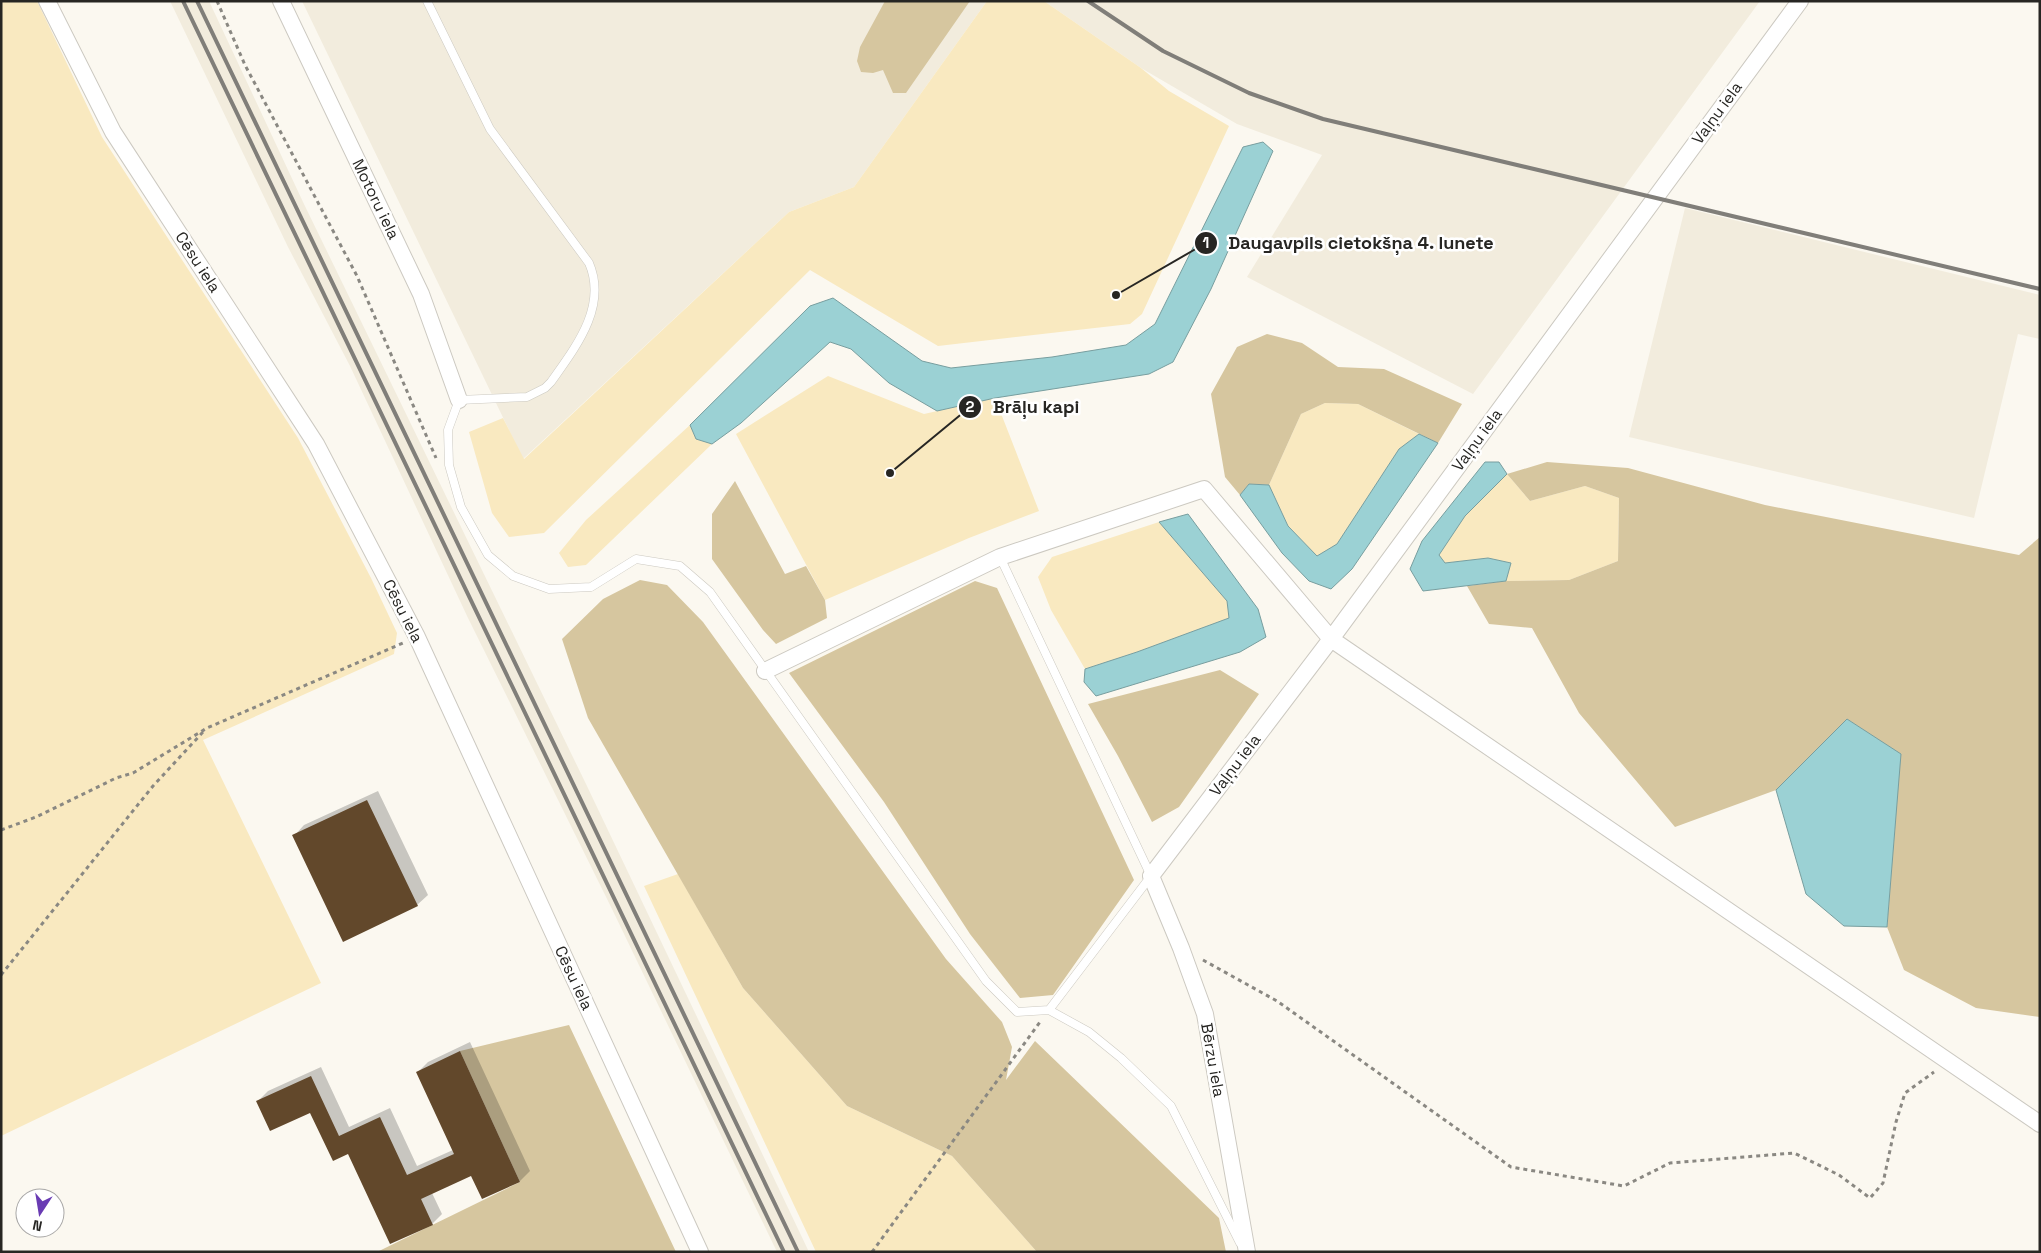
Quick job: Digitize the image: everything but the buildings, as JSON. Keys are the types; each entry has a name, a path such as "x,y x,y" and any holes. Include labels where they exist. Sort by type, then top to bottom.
{"street":[{"name":"Cēsu iela","path":"47,1 113,132 316,444 417,637 700,1252"},
{"name":"Motoru iela","path":"281,1 421,294 459,400"},
{"name":"Vaļņu iela","path":"1151,876 1331,640 1800,1"},
{"path":"766,671 1000,557 1204,489 1331,640 2040,1124"},
{"name":"Bērzu iela","path":"1151,876 1181,948 1205,1014 1245,1252"}],"lane":[{"path":"427,1 490,129 589,263 594,274 595,286 590,319 582,337 545,388 527,397 459,400 448,430 449,465 461,507 488,555 514,576 549,589 591,587 636,560 680,566 710,592 986,981 1017,1012 1049,1010 1089,1032 1122,1058 1171,1106 1245,1252"},
{"path":"1000,557 1151,876 1049,1010"}],"path":[{"path":"217,1 244,64 357,276 439,466"},
{"path":"1,830 36,817 116,778 133,772 207,728 417,637"},
{"path":"1,975 153,786 207,728"},
{"path":"1181,948 1277,1001 1511,1167 1624,1186 1670,1163 1794,1153 1839,1175 1870,1198 1883,1183 1896,1122 1905,1093 1936,1070 1954,1065"},
{"path":"872,1252 1049,1010"}],"shaded area":[{"path":"1,1 37,1 102,137 298,438 371,578 397,633 394,654 203,740 321,983 1,1136"},
{"path":"170,1 209,1 303,202 586,784 809,1252 777,1252 612,909 468,618 350,366 288,247"},
{"path":"302,1 987,1 854,187 789,212 523,459"},
{"path":"885,1 970,1 906,93 893,93 883,70 873,73 861,72 857,61 860,47"},
{"path":"987,1 1044,1 1141,68 1169,91 1229,126 1142,314 1130,324 938,346 810,270 544,533 509,537 492,513 469,432 503,418 524,459 789,212 854,187"},
{"path":"1044,1 1760,1 1473,394 1247,277 1322,155 1237,124 1141,68"},
{"path":"1685,208 2040,295 2040,339 2018,334 1974,518 1629,437"},
{"path":"1267,334 1302,343 1338,367 1384,369 1462,404 1438,443 1358,404 1325,403 1301,414 1269,485 1249,484 1240,495 1225,477 1211,394 1237,347"},
{"path":"828,376 924,414 995,398 1039,511 969,538 825,600 736,434"},
{"path":"1325,403 1358,404 1419,434 1399,449 1337,544 1317,556 1288,526 1269,485 1301,414"},
{"path":"690,425 696,439 712,444 586,565 568,567 559,553 586,520"},
{"path":"1547,462 1628,468 1765,505 2019,555 2040,537 2040,1017 1976,1008 1904,970 1887,927 1900,754 1847,719 1776,790 1675,827 1579,713 1532,628 1489,624 1467,586 1506,581 1569,580 1618,561 1619,498 1585,486 1530,501 1507,474"},
{"path":"1507,474 1530,501 1585,486 1619,498 1618,561 1569,580 1506,581 1511,563 1488,558 1444,563 1439,555 1465,516"},
{"path":"735,481 785,574 806,566 825,600 827,618 776,644 763,630 712,559 712,514"},
{"path":"1159,522 1227,601 1229,618 1085,669 1051,610 1038,577 1052,557"},
{"path":"640,580 667,585 703,622 946,959 1002,1022 1012,1047 1006,1080 1035,1041 1219,1218 1226,1252 1037,1252 952,1156 847,1106 743,988 588,718 562,639 603,599"},
{"path":"975,581 997,588 1134,880 1053,995 1020,998 970,934 884,802 789,673"},
{"path":"1220,670 1259,694 1179,807 1152,822 1118,756 1088,704"},
{"path":"678,874 743,988 847,1106 952,1156 1037,1252 816,1252 644,886"},
{"path":"569,1025 676,1252 377,1252 520,1182 460,1051"}],"water":[{"path":"1263,142 1273,151 1211,289 1173,362 1149,374 995,398 937,411 889,383 851,349 830,342 741,423 712,444 696,439 690,425 810,306 833,298 922,361 951,368 1052,357 1126,345 1155,324 1243,147"},
{"path":"1419,434 1438,443 1352,569 1331,589 1309,581 1282,553 1240,495 1249,484 1269,485 1288,526 1317,556 1337,544 1399,449"},
{"path":"1485,462 1499,462 1507,474 1465,516 1439,555 1445,563 1488,558 1511,563 1506,581 1423,591 1410,569 1422,541"},
{"path":"1188,514 1258,609 1266,637 1240,652 1096,696 1084,682 1085,669 1229,618 1227,601 1159,522"},
{"path":"1847,719 1901,754 1887,927 1844,926 1806,894 1776,790"}],"railway":[{"path":"183,1 784,1252"},
{"path":"197,1 798,1252"},
{"path":"1088,1 1163,51 1249,93 1323,119 2040,289"}],"place":[{"name":"Daugavpils cietokšņa 4. lunete","path":"1116,295"},
{"name":"Brāļu kapi","path":"890,473"}]}
